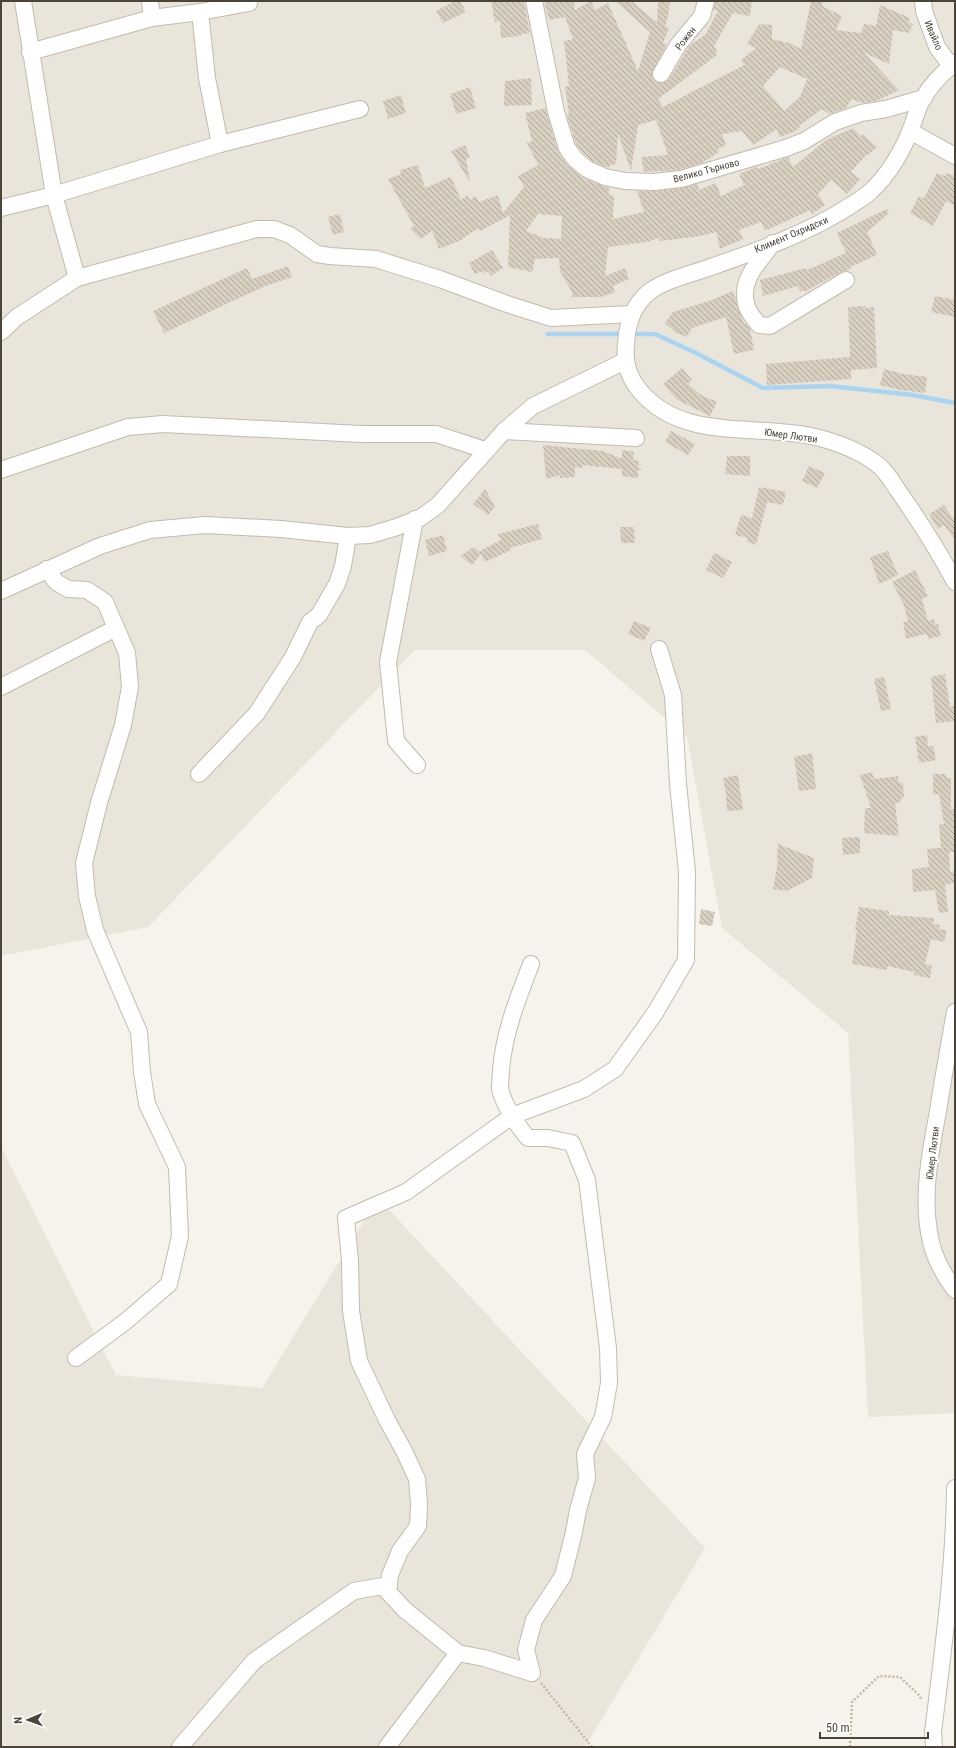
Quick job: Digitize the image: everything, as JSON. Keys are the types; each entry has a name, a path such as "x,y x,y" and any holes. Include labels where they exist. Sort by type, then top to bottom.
{"street":[{"path":"23,1 54,195 77,278"},
{"path":"150,1 152,18"},
{"name":"Велико Търново","path":"534,1 556,112 567,148 575,159 587,169 605,177 625,181 654,182 681,179 786,148 804,141 835,122 924,98"},
{"name":"Рожен","path":"661,74 678,45 702,16 706,1"},
{"name":"Ивайло","path":"923,1 924,11 937,47 953,64"},
{"path":"30,52 152,18 200,12 249,3"},
{"path":"200,12 207,78 220,144"},
{"name":"Климент Охридски","path":"630,319 639,300 659,285 724,263 806,230 838,214 871,192 892,167 924,98 936,81 953,64"},
{"path":"1,208 54,195 220,144 360,109"},
{"path":"910,131 955,156"},
{"path":"1,332 17,316 77,278 257,229 274,228 290,235 317,254 376,259 440,279 507,304 551,318 630,319"},
{"path":"773,243 748,276 744,292 747,308 759,326 770,326 846,280"},
{"name":"Юмер Лютви","path":"630,319 626,341 625,361 635,385 649,402 664,412 680,419 701,425 809,436 839,444 879,465 907,503 955,582"},
{"path":"1,591 100,546 150,530 205,525 281,529 348,536 370,535 397,527 415,519 438,505 462,480 486,450 504,431 533,406 625,361"},
{"path":"1,470 128,426 162,424 361,434 436,434 486,450"},
{"path":"504,431 636,438"},
{"path":"415,519 388,662 396,741 417,765"},
{"path":"199,774 257,713 293,657 310,622 319,615 337,584 343,566 348,536"},
{"path":"47,570 56,582 68,589 87,590 105,602 127,653 130,687 123,725 99,803 84,863 87,896 95,930 139,1032 142,1072 147,1104 177,1167 180,1236 169,1284 125,1322 76,1358"},
{"path":"1,687 116,628"},
{"path":"532,1672 484,1658 458,1653 405,1610 388,1592 390,1575 400,1551 418,1526 419,1504 417,1480 404,1451 386,1420 359,1361 351,1310 350,1261 346,1218 406,1192 512,1116 584,1089 615,1069 655,1013 686,960 687,872 678,784 673,695 659,649"},
{"path":"531,964 513,1011 502,1053 500,1089 512,1116 519,1128 528,1138 548,1138 572,1143 587,1180 608,1348 609,1383 603,1417 585,1454 587,1478 563,1576 534,1620 526,1650 532,1672"},
{"name":"Юмер Лютви","path":"955,1012 930,1152 927,1200 929,1232 936,1259 946,1278 955,1290"},
{"path":"934,1747 933,1732 945,1633 954,1535 955,1488"},
{"path":"180,1747 254,1662 354,1591 389,1585"},
{"path":"387,1747 458,1653"}],"path":[{"path":"532,1672 592,1747"},
{"path":"850,1747 852,1702 879,1676 900,1677 920,1696 922,1702"}],"shaded area":[{"path":"1,1 955,1 955,1413 868,1417 848,1033 722,928 687,737 585,650 415,650 148,927 1,956"},
{"path":"1,1147 116,1375 262,1388 378,1198 705,1548 585,1747 1,1747"}],"building":[{"path":"455,1 460,1 466,12 443,23 436,11"},
{"path":"491,1 524,1 530,33 521,34 521,36 501,38 500,21 495,22"},
{"path":"544,1 574,1 575,10 591,1 595,10 608,3 638,71 650,32 615,1 631,1 657,22 658,1 670,1 665,26 669,28 663,43 667,44 652,74 653,79 661,83 669,79 690,45 705,35 718,11 713,10 715,1 752,1 750,16 733,13 714,46 717,51 715,53 717,55 658,99 663,107 744,65 741,60 756,48 747,44 759,24 772,25 772,39 788,42 801,49 811,1 823,1 822,6 842,16 836,30 861,33 864,24 876,26 880,5 910,18 908,22 913,24 909,33 893,30 889,64 863,52 899,90 876,101 861,103 852,99 846,108 829,114 822,109 799,126 800,127 794,132 779,137 777,129 753,145 742,131 722,134 726,145 718,149 719,152 702,163 679,170 644,172 641,157 668,155 656,120 638,125 631,171 618,134 616,164 609,166 609,168 592,161 576,144 567,115 569,114 565,87 569,86 564,41 573,39 565,17 549,20","holes":["780,67 807,79 800,97 784,111 763,86"]},
{"path":"531,78 532,105 504,106 505,81"},
{"path":"470,87 476,108 456,114 450,94"},
{"path":"401,95 406,113 388,119 383,101"},
{"path":"545,108 558,151 567,165 583,178 609,188 609,195 614,196 613,219 644,212 637,191 682,188 697,184 699,190 716,183 721,196 744,185 739,174 756,167 758,169 788,157 793,167 826,140 853,128 861,136 863,134 877,147 868,155 867,154 851,172 860,179 847,194 831,180 818,194 825,205 812,214 810,210 765,231 761,222 739,230 743,239 720,249 716,232 701,236 660,241 659,238 647,242 608,247 605,276 625,268 629,279 613,286 615,292 601,297 572,297 572,292 560,271 559,258 535,259 532,272 508,267 510,215 480,231 478,228 461,240 439,249 432,231 421,239 410,229 414,226 388,179 401,174 400,170 418,165 425,188 451,177 461,200 467,195 470,200 475,196 479,202 498,195 503,213 524,187 518,176 538,165 527,143 532,141 525,113","holes":["538,214 562,216 561,239 544,238 526,231"]},
{"path":"465,145 470,157 466,159 470,181 451,151"},
{"path":"937,173 945,176 946,173 955,176 955,206 946,201 933,226 910,213 919,196 924,198"},
{"path":"887,209 889,213 867,232 877,255 850,267 851,269 841,272 806,291 800,291 798,286 763,296 760,280 806,268 807,270 846,253 837,233"},
{"path":"340,214 344,232 333,235 328,217"},
{"path":"492,250 503,268 491,276 488,271 484,274 483,271 475,274 469,263"},
{"path":"288,266 292,277 263,287 164,333 153,311 247,268 252,279"},
{"path":"733,291 744,324 746,324 750,329 754,350 734,354 726,317 692,328 687,337 676,333 665,323 673,312 709,301"},
{"path":"935,296 955,300 955,317 931,312"},
{"path":"865,306 865,308 874,307 877,368 851,370 851,379 767,385 766,364 850,357 848,307"},
{"path":"682,368 692,380 688,384 701,395 717,402 710,416 676,399 663,384"},
{"path":"884,369 903,374 927,377 925,393 900,390 880,385"},
{"path":"671,431 695,444 688,455 665,442"},
{"path":"543,445 603,451 622,459 622,450 634,452 633,460 639,461 638,467 642,470 638,470 638,478 622,476 622,469 582,465 582,468 575,467 575,477 560,478 560,475 546,479"},
{"path":"727,456 750,456 750,476 725,474"},
{"path":"809,466 825,473 817,488 802,481"},
{"path":"759,487 786,492 783,505 767,502 756,545 747,542 748,538 735,535 741,515 752,518"},
{"path":"485,489 495,507 488,515 473,504"},
{"path":"944,505 955,521 955,540 944,525 938,529 929,514"},
{"path":"538,524 542,539 510,548 511,550 485,562 481,554 472,565 460,556 474,547 480,552 501,540 498,534"},
{"path":"620,527 634,527 635,543 621,543"},
{"path":"443,535 447,551 429,556 425,540"},
{"path":"888,551 898,575 879,584 870,557"},
{"path":"714,553 732,562 723,578 706,570"},
{"path":"915,570 928,596 922,599 928,621 934,619 935,625 938,624 941,636 928,639 927,634 906,639 903,622 908,621 904,605 892,582"},
{"path":"634,621 651,628 644,641 628,634"},
{"path":"945,674 950,707 955,706 955,721 936,723 931,677"},
{"path":"884,677 891,709 881,711 874,679"},
{"path":"927,735 928,746 933,746 936,760 919,763 915,737"},
{"path":"812,753 816,789 799,791 794,757"},
{"path":"872,772 874,779 898,776 899,783 903,783 904,798 901,799 901,802 895,803 899,836 864,833 865,808 871,808 860,775"},
{"path":"933,774 946,774 946,778 951,778 951,809 955,809 955,852 949,852 950,872 955,871 955,883 945,884 948,912 939,913 935,890 913,892 912,869 929,867 927,849 948,847 941,847 939,824 944,824 939,794 933,794"},
{"path":"738,775 743,810 727,811 723,778"},
{"path":"860,837 860,853 843,855 842,838"},
{"path":"778,844 814,858 812,878 787,891 773,889 778,861"},
{"path":"859,907 889,911 889,915 934,918 933,924 940,925 939,929 947,930 944,942 931,939 925,964 932,966 930,978 914,975 914,972 888,966 887,970 852,964"},
{"path":"701,909 715,912 712,926 699,924"}],"waterway":[{"path":"548,334 655,334 696,353 763,388 830,386 913,395 955,403"}]}
